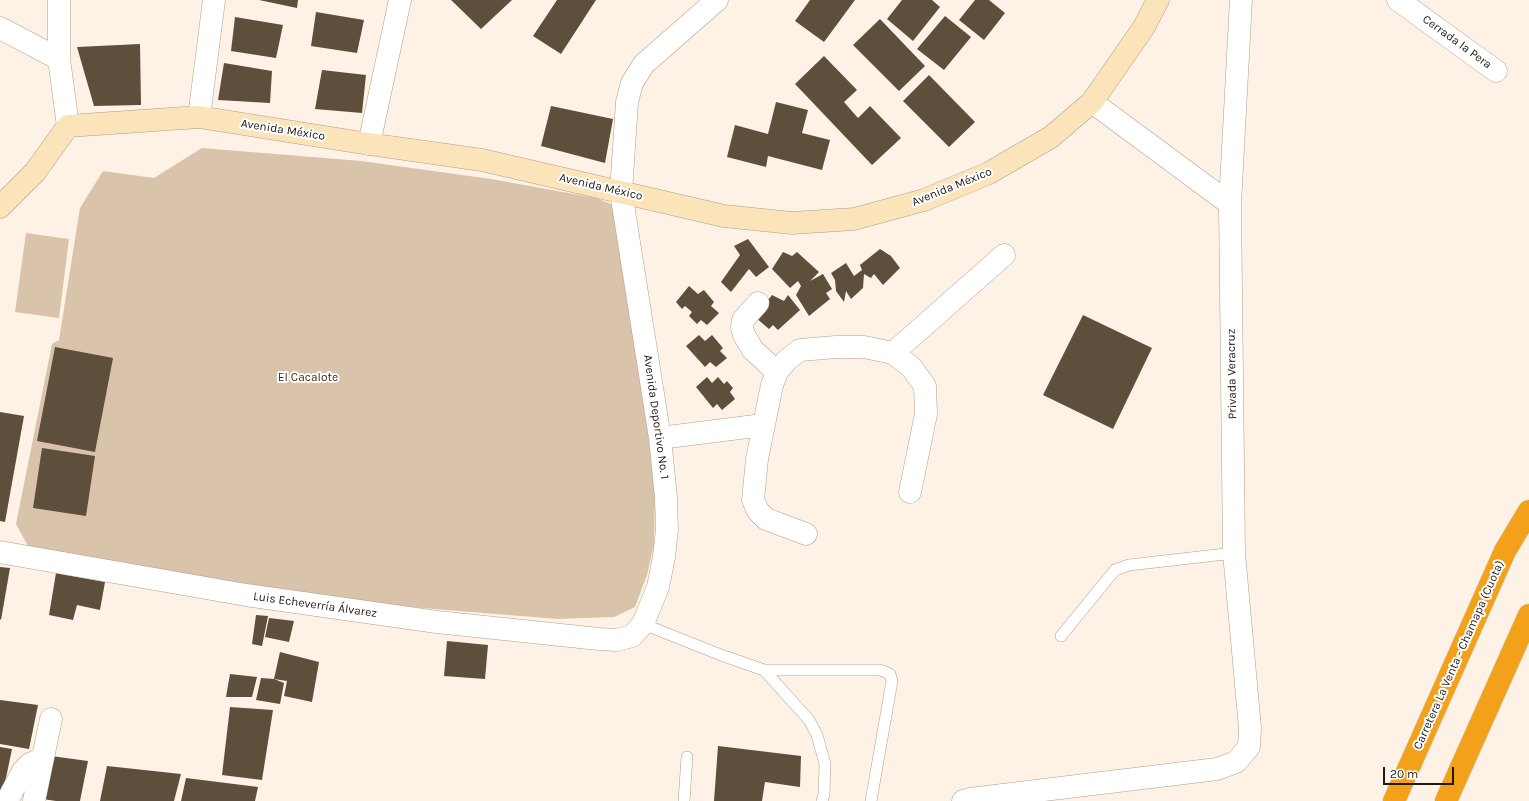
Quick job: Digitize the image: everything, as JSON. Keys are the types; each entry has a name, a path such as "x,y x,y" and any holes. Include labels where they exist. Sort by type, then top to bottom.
{"highway":[{"name":"Carretera La Venta - Chamapa (Cuota)","path":"1394,801 1505,550 1529,511"},
{"path":"1446,801 1529,615"}],"main road":[{"name":"Avenida México","path":"68,126 199,117 482,160 724,216 792,223 854,218 924,200 989,173 1051,137 1092,102 1144,27 1158,0"},
{"path":"0,207 35,172 68,126"}],"street":[{"path":"59,0 58,59 68,126"},
{"path":"199,117 214,0"},
{"path":"369,144 400,0"},
{"name":"Avenida Deportivo No. 1","path":"638,630 658,587 664,557 667,530 666,498 660,438 621,192 627,102 632,83 644,64 717,0"},
{"name":"Privada Veracruz","path":"963,801 1217,769 1236,762 1248,747 1250,728 1234,553 1230,204 1241,0"},
{"name":"Cerrada la Pera","path":"1398,0 1496,70"},
{"path":"0,28 58,59"},
{"path":"1092,102 1230,204"},
{"path":"892,353 1004,255"},
{"path":"758,303 743,320 742,327 744,335 753,350 777,372"},
{"path":"806,534 766,519 758,512 753,500 757,459 772,385 777,372 787,360 800,350 836,347 864,347 892,353 911,367 925,386 926,414 910,492"},
{"path":"660,438 763,425"},
{"name":"Luis Echeverría Álvarez","path":"0,552 246,595 437,622 599,640 616,640 638,630"},
{"path":"34,801 51,719"},
{"path":"7,801 23,771 30,764 43,758"}],"lane":[{"path":"1061,636 1115,570 1129,565 1234,553"},
{"path":"638,630 721,655 764,670 880,670 890,674 892,681 871,801"},
{"path":"764,670 808,720 816,735 825,764 824,795 822,801"},
{"path":"684,801 687,757"}],"green space":[{"name":"El Cacalote","path":"202,148 361,161 491,179 596,198 611,204 619,221 644,397 655,495 654,545 647,575 635,607 614,617 557,619 276,596 29,548 16,524 52,344 59,340 80,208 103,171 154,178"},
{"path":"26,233 69,239 59,318 15,312"}],"building":[{"path":"259,0 298,0 297,8"},
{"path":"451,0 512,0 481,29"},
{"path":"557,0 596,0 561,54 533,36"},
{"path":"810,0 855,0 824,42 795,21"},
{"path":"902,0 932,0 940,7 913,41 887,19"},
{"path":"975,0 989,0 1005,13 984,40 959,20"},
{"path":"316,12 364,20 357,53 311,46"},
{"path":"945,16 971,37 944,70 917,49"},
{"path":"235,17 283,25 276,58 231,51"},
{"path":"880,19 925,66 899,91 853,45"},
{"path":"140,44 141,105 94,106 77,47"},
{"path":"824,56 857,90 844,102 858,118 870,106 901,138 872,165 795,84"},
{"path":"224,63 272,71 270,103 218,100"},
{"path":"322,70 366,75 362,113 315,109"},
{"path":"929,75 975,122 949,147 903,101"},
{"path":"776,102 808,110 802,133 830,140 822,170 768,156 766,167 727,157 735,125 768,134"},
{"path":"551,106 613,119 605,163 541,146"},
{"path":"748,239 769,267 756,277 749,269 731,292 721,282 740,255 734,246"},
{"path":"880,249 891,256 900,268 883,285 874,274 871,278 864,274 863,288 851,299 846,291 844,302 836,291 835,280 831,273 846,263 854,276 862,270 860,265"},
{"path":"783,252 792,256 797,252 819,272 810,281 823,274 832,289 826,293 830,299 809,316 796,295 801,286 798,281 790,288 772,269"},
{"path":"689,286 698,294 704,290 714,302 711,306 719,313 707,325 701,320 697,324 689,316 692,312 685,306 682,309 676,302"},
{"path":"772,295 784,301 788,295 800,310 778,330 773,325 769,329 755,317"},
{"path":"1083,315 1152,348 1113,429 1043,395"},
{"path":"699,335 705,341 712,335 723,348 720,351 727,358 716,367 710,362 705,367 686,346"},
{"path":"55,347 113,358 95,452 37,441"},
{"path":"707,377 712,383 718,377 724,384 727,381 733,388 730,392 735,399 722,410 717,404 713,408 696,387"},
{"path":"0,412 24,416 5,522 0,521"},
{"path":"42,448 95,456 86,516 33,508"},
{"path":"0,567 10,568 1,620 0,619"},
{"path":"56,573 105,582 100,610 77,605 73,620 49,615"},
{"path":"256,615 268,616 262,646 252,644"},
{"path":"269,618 294,621 289,642 265,637"},
{"path":"447,641 488,645 485,679 444,676"},
{"path":"280,652 319,662 312,702 284,696 287,681 274,679"},
{"path":"230,674 257,677 252,697 226,697"},
{"path":"261,678 274,679 284,683 280,704 256,700"},
{"path":"0,700 38,705 29,749 0,744"},
{"path":"230,707 273,710 262,780 222,775"},
{"path":"718,746 801,756 800,787 765,782 762,801 714,801"},
{"path":"0,747 12,749 3,792 0,792"},
{"path":"51,756 88,761 80,801 56,801 43,799"},
{"path":"107,766 181,774 174,801 100,801"},
{"path":"186,778 258,787 255,801 181,801"}]}
